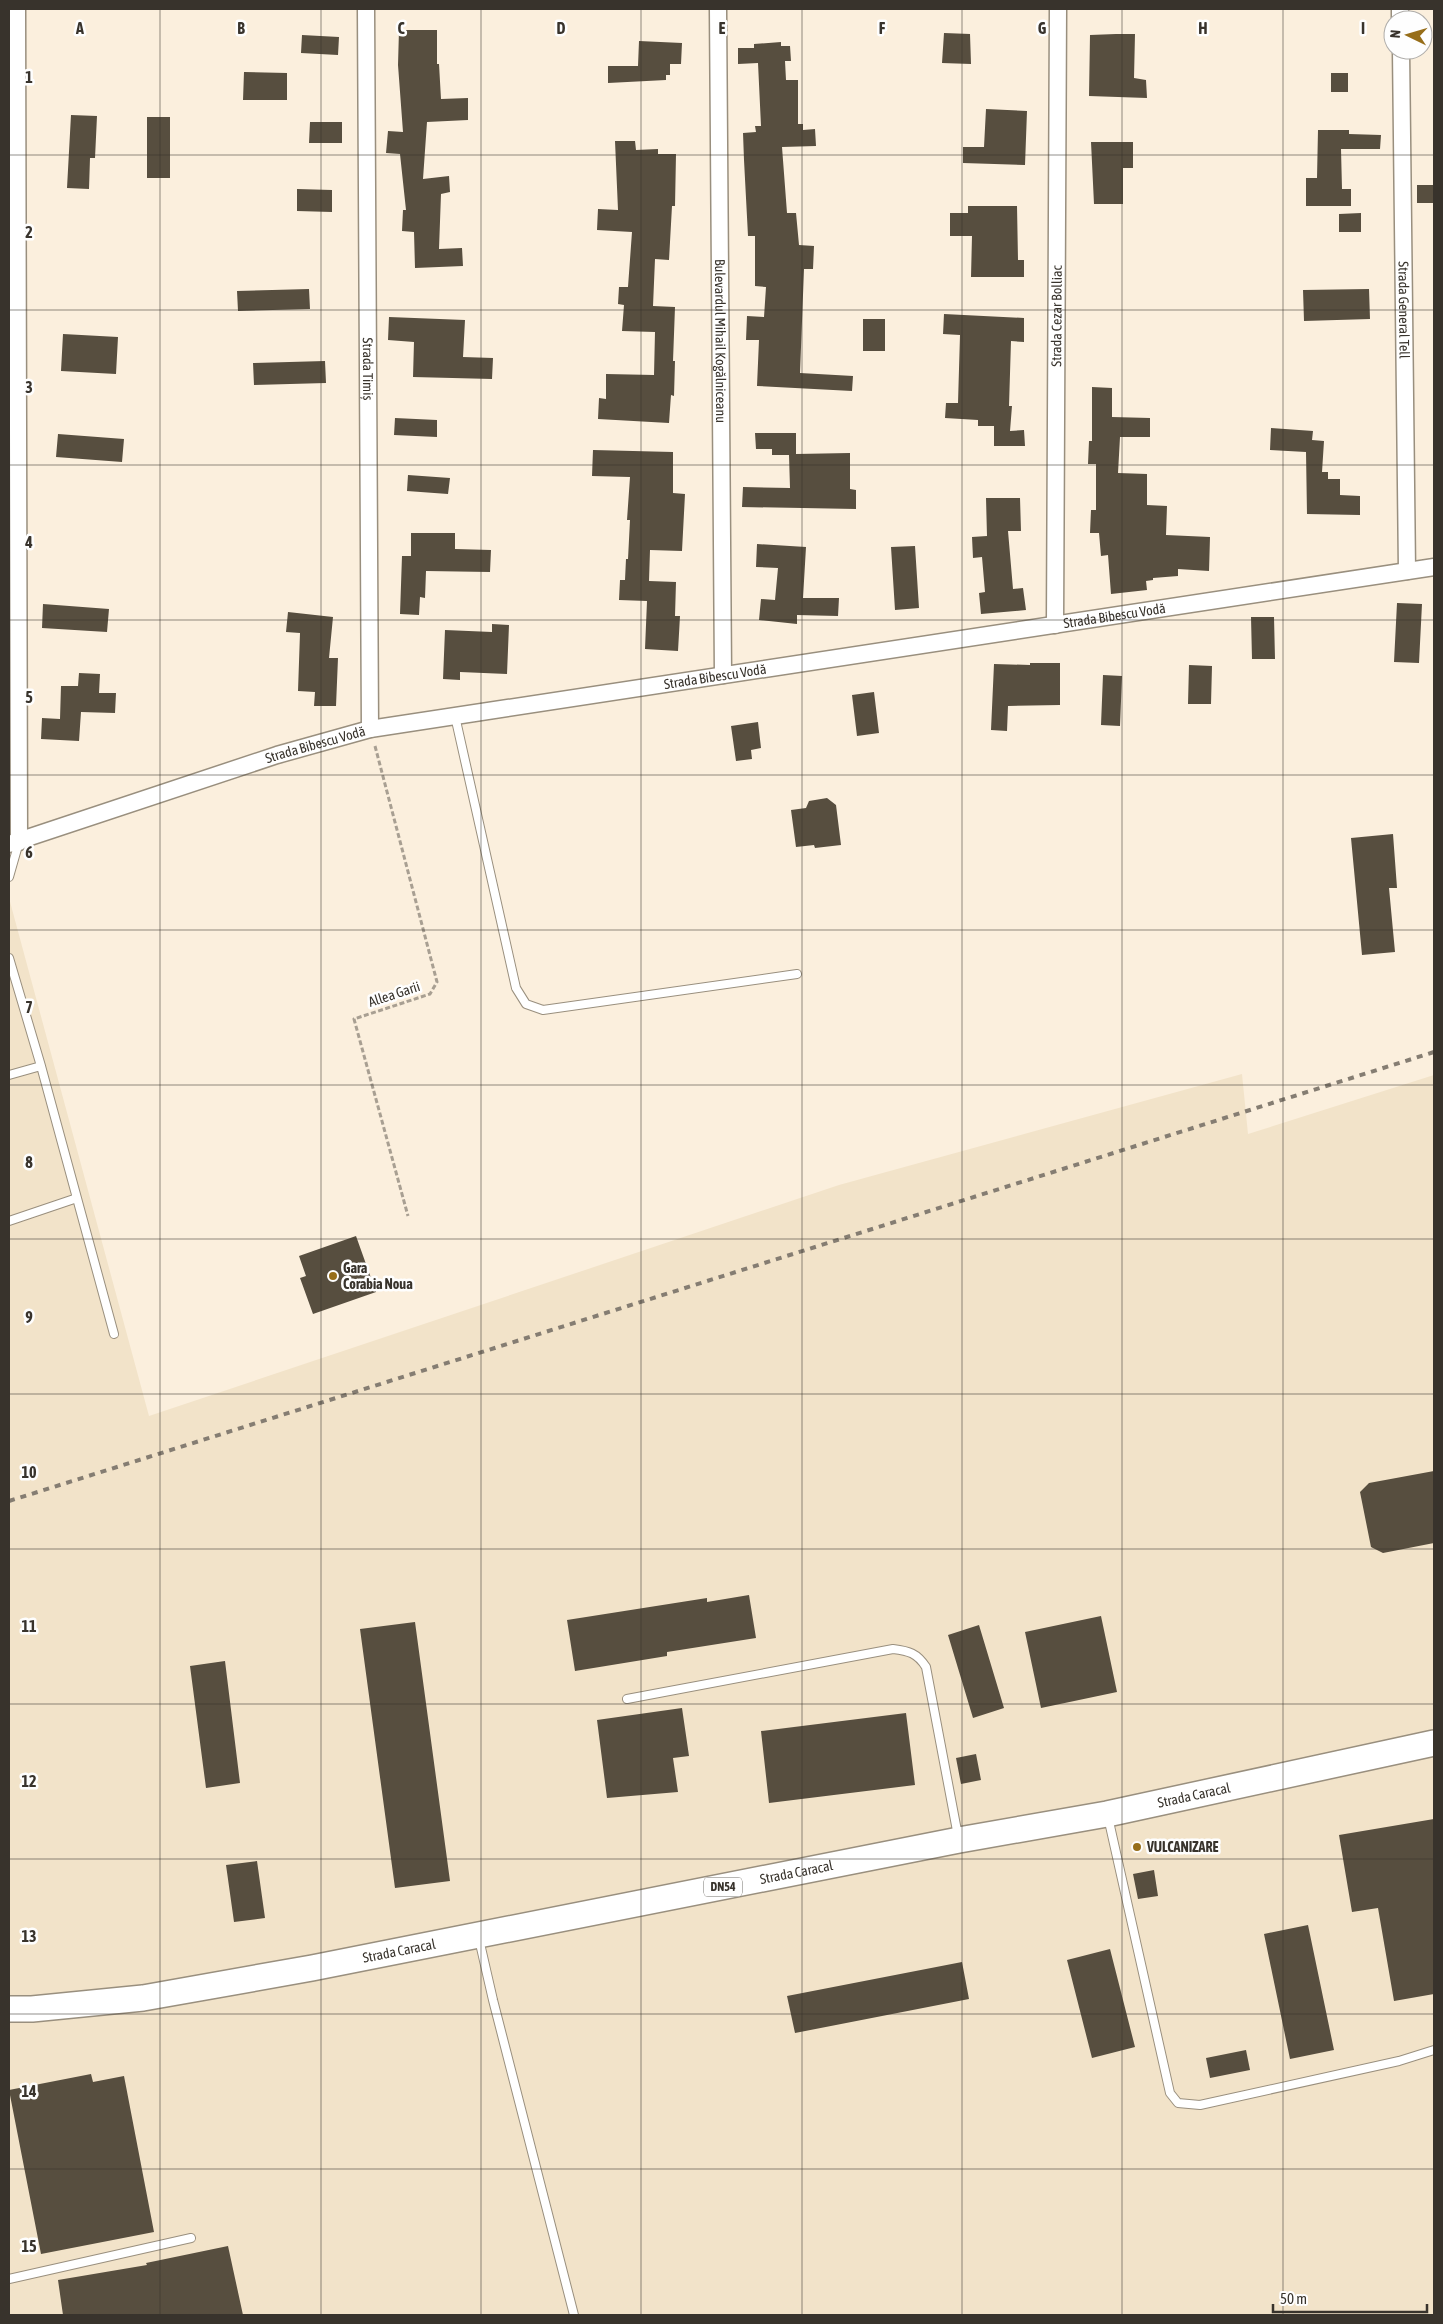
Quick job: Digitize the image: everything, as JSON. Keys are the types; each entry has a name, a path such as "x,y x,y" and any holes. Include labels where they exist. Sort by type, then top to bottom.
{"main road":[{"name":"Strada Caracal","path":"9,2008 32,2008 143,1998 479,1936 959,1840 1107,1814 1434,1744"}],"street":[{"path":"14,843 13,347 17,9"},
{"name":"Strada Timiș","path":"366,9 370,729"},
{"name":"Bulevardul Mihail Kogălniceanu","path":"718,9 723,675"},
{"name":"Strada Cezar Bolliac","path":"1055,625 1058,9"},
{"name":"Strada General Tell","path":"1401,60 1407,571"},
{"name":"Strada Bibescu Vodă","path":"14,843 278,755 370,729 1434,567"}],"lane":[{"path":"455,716 516,988 526,1004 543,1010 797,974"},
{"path":"9,877 14,843"},
{"path":"9,958 41,1066 114,1334"},
{"path":"9,1075 41,1066"},
{"path":"9,1221 77,1198"},
{"path":"627,1699 893,1649 909,1651 919,1656 926,1667 959,1840"},
{"path":"1107,1814 1170,2093 1178,2103 1200,2104 1399,2061 1434,2050"},
{"path":"479,1936 493,2000 574,2315"},
{"path":"9,2280 191,2238"}],"path":[{"name":"Allea Garii","path":"370,729 437,982 430,994 354,1019 408,1216"}],"shaded area":[{"path":"9,898 149,1416 839,1185 1242,1074 1248,1134 1434,1075 1434,2315 9,2315"}],"building":[{"path":"399,30 437,30 437,64 439,64 441,99 468,98 468,120 427,122 423,179 449,176 450,192 441,194 439,249 462,248 463,266 415,268 414,232 402,231 403,210 406,210 400,154 386,153 388,131 403,132 398,65"},
{"path":"944,33 970,34 971,64 942,63"},
{"path":"1135,34 1134,78 1146,80 1147,98 1089,96 1090,35"},
{"path":"302,35 339,37 338,55 301,53"},
{"path":"639,41 682,43 681,64 670,64 670,75 666,75 666,80 608,83 608,66 638,66"},
{"path":"781,42 781,46 790,46 791,61 785,61 786,80 798,80 798,124 803,124 803,130 815,129 816,146 782,147 787,213 796,213 799,245 814,246 813,269 804,269 800,373 853,376 852,391 757,386 759,340 746,340 747,316 764,317 766,287 755,286 755,236 748,236 743,133 756,132 755,126 761,126 758,63 738,64 738,48 754,48 754,44"},
{"path":"244,72 287,73 287,100 243,100"},
{"path":"1331,73 1348,73 1348,92 1331,92"},
{"path":"986,109 1027,111 1025,165 963,163 963,147 984,147"},
{"path":"71,115 97,116 95,158 90,158 89,189 67,188"},
{"path":"147,117 170,117 170,178 147,178"},
{"path":"310,122 342,122 342,143 309,143"},
{"path":"1318,130 1349,130 1349,134 1381,135 1380,149 1341,149 1342,189 1351,189 1351,206 1306,206 1306,178 1317,178"},
{"path":"615,141 635,141 636,150 658,149 658,154 676,154 675,206 672,206 669,260 655,259 653,306 675,307 674,396 671,395 669,423 598,419 599,398 606,399 606,374 654,375 655,332 622,331 624,305 618,304 619,287 628,287 632,232 597,230 598,209 618,210"},
{"path":"1091,142 1133,142 1133,168 1123,168 1123,204 1094,204"},
{"path":"1417,185 1434,185 1434,203 1417,203"},
{"path":"297,189 332,190 332,212 297,211"},
{"path":"968,206 1017,206 1018,260 1024,260 1024,277 971,277 972,236 950,236 950,213 968,213"},
{"path":"1361,213 1361,232 1339,232 1339,214"},
{"path":"309,289 310,309 238,311 237,291"},
{"path":"1369,289 1370,319 1304,321 1303,290"},
{"path":"944,314 1024,318 1024,342 1011,341 1009,406 1012,406 1010,431 1024,430 1025,446 994,446 994,426 978,426 978,420 945,418 946,403 958,403 960,335 943,334"},
{"path":"389,317 465,320 463,357 493,358 492,379 413,377 414,342 388,340"},
{"path":"863,319 885,319 885,351 863,351"},
{"path":"63,334 118,337 116,374 61,371"},
{"path":"325,361 326,383 254,385 253,363"},
{"path":"1092,387 1112,388 1112,417 1150,418 1150,437 1120,437 1118,473 1147,474 1147,505 1167,506 1166,535 1210,537 1209,571 1178,569 1178,576 1153,578 1153,580 1146,581 1147,590 1111,594 1108,555 1101,556 1099,533 1090,533 1091,510 1096,510 1096,464 1088,464 1089,441 1092,441"},
{"path":"395,418 437,420 437,437 394,435"},
{"path":"1271,428 1313,431 1312,440 1324,441 1322,472 1328,472 1328,479 1340,479 1340,495 1360,496 1360,515 1307,514 1306,452 1270,450"},
{"path":"755,433 796,433 796,454 850,453 850,489 856,490 856,509 742,507 743,487 790,488 789,455 772,455 772,449 756,449"},
{"path":"58,434 124,439 122,462 56,457"},
{"path":"593,450 673,452 673,493 685,494 682,551 650,550 649,581 676,582 675,616 680,616 678,651 645,649 647,601 619,600 620,580 625,580 626,559 628,559 630,520 627,520 630,477 592,476"},
{"path":"408,475 450,478 448,494 407,491"},
{"path":"986,498 1020,498 1021,531 1008,531 1013,589 1023,588 1026,610 981,614 979,593 985,592 982,557 973,558 972,537 987,536"},
{"path":"411,533 455,533 455,549 491,550 490,572 426,571 425,598 420,597 419,615 400,614 402,556 411,556"},
{"path":"757,544 806,547 803,598 839,598 838,616 797,615 797,624 759,620 761,599 775,600 778,568 756,567"},
{"path":"915,546 919,608 895,610 891,547"},
{"path":"1397,603 1422,604 1419,663 1394,662"},
{"path":"43,604 109,609 107,632 42,628"},
{"path":"288,612 333,617 329,658 338,658 336,706 314,706 315,692 298,691 300,633 286,632"},
{"path":"1251,617 1274,617 1275,659 1252,659"},
{"path":"492,624 509,625 507,674 460,672 460,680 443,679 445,630 492,632"},
{"path":"1030,663 1060,663 1060,705 1008,706 1007,731 991,730 994,664 1030,665"},
{"path":"1189,665 1212,666 1211,704 1188,704"},
{"path":"79,673 100,674 99,693 116,693 115,713 81,712 79,741 41,739 42,718 60,719 61,686 78,686"},
{"path":"1103,675 1122,676 1120,726 1101,725"},
{"path":"874,692 879,733 857,736 852,695"},
{"path":"758,722 761,748 751,750 752,759 736,761 731,726"},
{"path":"827,798 836,805 841,845 815,848 814,845 796,847 791,810 806,808 809,801"},
{"path":"1393,834 1397,888 1389,888 1395,952 1362,955 1351,838"},
{"name":"Gara Corabia Noua","path":"356,1236 376,1292 313,1314 300,1278 306,1276 299,1256"},
{"path":"1434,1471 1434,1543 1383,1553 1371,1547 1360,1492 1369,1483"},
{"path":"749,1595 756,1638 667,1652 667,1656 575,1671 567,1620 707,1598 707,1602"},
{"path":"1101,1616 1117,1692 1041,1708 1025,1632"},
{"path":"415,1622 450,1881 395,1888 360,1629"},
{"path":"979,1625 1004,1708 973,1718 948,1635"},
{"path":"225,1661 240,1783 206,1788 190,1666"},
{"path":"682,1708 689,1756 673,1758 678,1792 607,1798 597,1720"},
{"path":"906,1713 915,1785 769,1803 761,1731"},
{"path":"976,1754 981,1780 961,1784 956,1758"},
{"path":"1434,1819 1434,1994 1394,2001 1378,1908 1352,1912 1339,1835"},
{"path":"257,1861 265,1918 234,1922 226,1865"},
{"path":"1154,1870 1158,1896 1138,1899 1133,1874"},
{"path":"1308,1925 1334,2050 1290,2059 1264,1934"},
{"path":"1110,1949 1135,2047 1092,2058 1067,1960"},
{"path":"962,1962 969,1999 795,2033 787,1996"},
{"path":"1246,2050 1250,2070 1210,2078 1206,2058"},
{"path":"91,2074 93,2082 124,2076 154,2232 41,2254 9,2090"},
{"path":"228,2246 243,2315 63,2315 58,2280 147,2265 146,2263"}],"railway":[{"path":"9,1501 1434,1052"}],"place":[{"name":"Gara Corabia Noua","path":"333,1276"},
{"name":"VULCANIZARE","path":"1137,1847"}]}
